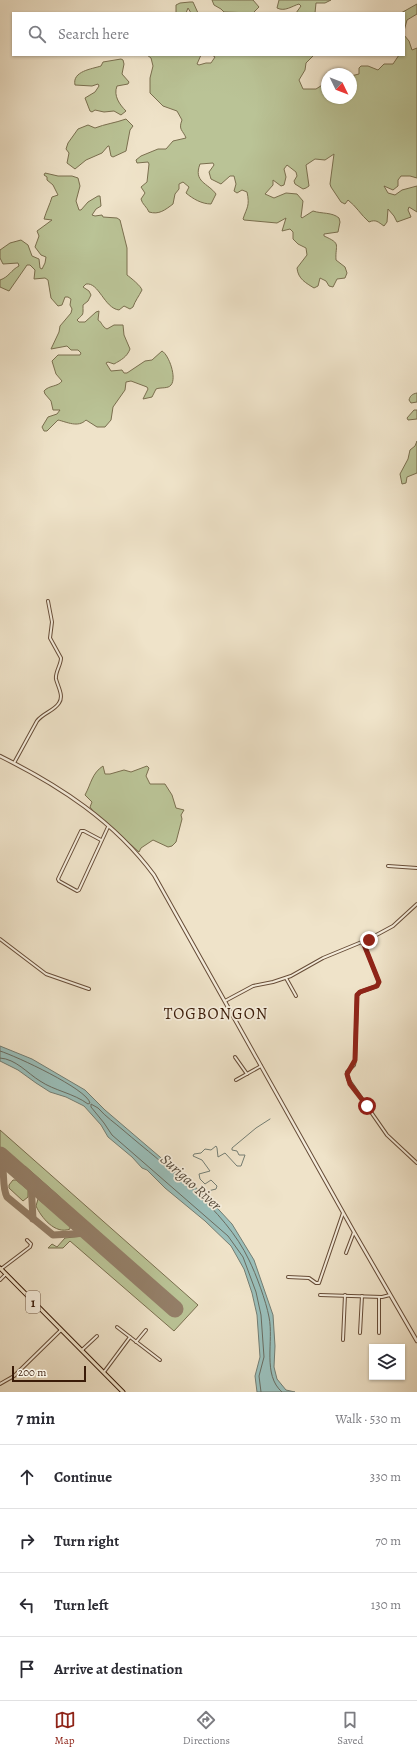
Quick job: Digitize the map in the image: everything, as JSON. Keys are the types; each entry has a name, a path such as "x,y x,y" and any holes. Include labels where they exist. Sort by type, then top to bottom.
{"highway":[{"name":"1","path":"1,1269 123,1392"}],"street":[{"path":"14,763 39,718 55,707 60,700 60,692 56,675 61,658 50,638 52,622 48,600"},
{"path":"0,756 65,792 84,805 138,856 160,884 343,1213 417,1341"},
{"path":"101,840 84,831 81,831 58,879 59,881 77,891 79,890 108,827"},
{"path":"388,866 417,868"},
{"path":"225,1001 253,986 286,978 323,958 363,942 393,926 417,904"},
{"path":"0,939 46,974 89,990"},
{"path":"363,942 379,982 377,986 360,992 357,995 355,1060 354,1065 347,1072 348,1079 387,1135 417,1163"},
{"path":"286,978 296,996"},
{"path":"235,1057 247,1074"},
{"path":"236,1080 261,1066"},
{"path":"288,1277 309,1278 316,1283 319,1283 343,1213"},
{"path":"346,1253 354,1232"},
{"path":"1,1269 30,1246 31,1244 27,1240"},
{"path":"0,1280 6,1274"},
{"path":"320,1295 379,1297 390,1295"},
{"path":"343,1340 345,1295"},
{"path":"360,1332 362,1296"},
{"path":"379,1297 379,1333"},
{"path":"117,1327 160,1360"},
{"path":"0,1384 14,1376 61,1330"},
{"path":"136,1342 146,1330"},
{"path":"81,1351 97,1336"},
{"path":"103,1372 130,1337"}],"green space":[{"path":"212,0 253,0 259,7 254,12 224,12 214,5"},
{"path":"279,0 331,0 325,3 316,3 315,12 297,12 301,6 299,4 286,9 277,8"},
{"path":"193,2 198,12 190,12 188,8 186,12 176,12 176,5 180,3"},
{"path":"417,4 417,14 407,20 405,27 405,12 403,12"},
{"path":"405,36 409,41 412,50 417,48 417,178 401,176 398,180 398,186 393,190 384,186 388,193 395,195 402,190 417,186 417,212 409,207 408,210 411,217 397,222 388,209 387,222 384,226 375,221 369,222 348,200 345,204 341,202 331,187 330,184 334,154 325,160 315,159 306,165 309,186 306,188 303,189 295,184 294,181 297,176 296,172 287,165 284,169 286,177 284,185 281,186 273,180 273,185 265,194 274,198 286,193 297,194 303,201 302,218 313,211 330,214 339,218 340,222 338,232 324,234 324,236 335,243 337,247 336,260 345,267 347,273 345,278 337,279 333,287 329,286 326,281 320,278 318,286 314,288 301,278 297,268 307,255 306,248 298,244 293,239 293,232 290,229 282,231 286,218 277,223 243,219 248,204 247,192 242,190 237,193 234,191 236,184 234,176 230,176 221,184 211,179 209,172 214,165 213,163 200,164 198,170 198,175 202,182 216,194 211,204 201,202 186,193 189,187 183,182 179,184 179,189 175,194 173,204 162,211 156,213 149,212 142,202 141,199 145,193 141,187 147,182 149,164 148,162 137,163 136,160 141,156 158,149 166,149 173,141 186,138 181,128 182,120 177,111 163,106 150,93 150,78 153,66 151,58 148,56 201,56 197,64 199,65 211,63 215,57 214,56 313,56 306,63 305,70 299,80 303,89 316,89 321,86 321,104 357,104 357,74 359,74 359,68 361,66 368,66 378,70 384,64 393,64 398,56 405,56"},
{"path":"123,60 124,64 122,74 129,82 128,84 117,86 116,93 119,103 126,111 121,115 114,111 90,111 85,98 95,92 99,86 98,84 92,86 75,85 75,80 84,71 101,66 103,62"},
{"path":"126,119 133,126 130,130 126,151 113,157 111,156 108,146 102,153 86,160 75,169 67,163 69,153 66,149 68,143 78,129 88,125 95,128"},
{"path":"45,173 78,178 80,186 76,201 79,210 81,210 88,202 100,196 101,206 96,209 92,215 102,215 103,217 117,218 120,220 127,248 127,275 138,284 142,290 133,307 130,309 124,306 119,310 109,305 95,287 91,284 86,284 83,287 89,291 91,295 88,301 83,305 83,314 77,320 79,322 85,322 99,311 98,320 105,328 107,329 114,325 123,325 124,335 130,349 129,352 117,363 106,363 111,371 122,370 124,373 127,373 145,361 152,360 162,351 165,353 170,362 173,372 173,382 171,385 156,389 152,397 143,399 148,389 147,387 131,381 126,382 125,390 113,407 111,420 105,427 97,427 86,420 80,424 76,424 58,420 47,431 44,431 42,427 48,417 57,414 60,410 53,410 51,401 44,391 62,381 56,374 52,361 58,355 80,355 81,353 78,350 71,350 67,346 51,349 59,332 60,326 71,313 71,299 65,297 62,305 58,306 51,298 48,280 45,278 34,279 35,270 30,265 27,265 9,291 0,287 0,280 19,266 18,263 3,264 0,258 0,250 10,243 21,240 28,245 32,256 39,259 40,268 42,269 45,263 46,257 41,255 35,247 39,236 37,231 52,220 44,219 52,197 58,195 53,185 44,175"},
{"path":"417,393 417,402 411,403 409,400 410,397"},
{"path":"414,410 417,410 417,419 408,420 407,418"},
{"path":"417,441 417,473 407,477 406,483 402,484 400,474 408,459 410,450 415,446"},
{"path":"103,766 105,774 110,774 124,770 131,772 147,766 149,768 146,776 150,784 165,784 172,795 176,808 184,810 181,815 182,819 176,842 172,846 168,847 153,840 141,848 139,852 93,811 90,807 92,802 85,795 94,775"},
{"path":"0,1130 198,1305 174,1331 70,1241 63,1248 48,1248 52,1244 57,1247 65,1238 83,1236 171,1313 180,1304 60,1199 61,1198 25,1166 23,1168 0,1147"},
{"path":"13,1180 16,1180 28,1190 28,1197 23,1201 9,1188 9,1185"},
{"path":"38,1199 70,1225 70,1229 59,1229 49,1224 41,1215 36,1206"}],"water":[{"path":"0,1046 32,1059 85,1090 105,1110 208,1198 232,1224 254,1260 273,1315 275,1346 274,1367 277,1379 286,1390 295,1392 257,1392 255,1376 260,1357 257,1315 244,1269 231,1246 205,1221 165,1188 147,1170 142,1168 132,1157 108,1137 101,1125 84,1106 66,1097 50,1092 18,1070 0,1061"}],"waterway":[{"name":"Surigao River","path":"206,1196 208,1191 216,1189 217,1186 211,1180 205,1184 200,1179 199,1174 210,1171 202,1160 193,1156 194,1154 201,1153 205,1149 211,1150 216,1146 218,1157 225,1153 237,1166 241,1166 245,1155 239,1155 237,1151 232,1150 232,1148 256,1128 270,1119"}],"taxiway":[{"path":"0,1156 3,1166 4,1187 7,1197 53,1235 89,1233"},
{"path":"31,1182 33,1219"}],"runway":[{"path":"0,1155 175,1309"}],"district":[{"name":"TOGBONGON","path":"216,1013"}],"route":[{"path":"367,1106 348,1082 347,1074 348,1069 353,1066 355,1060 357,995 365,989 377,986 379,982 363,942 369,940"}]}
